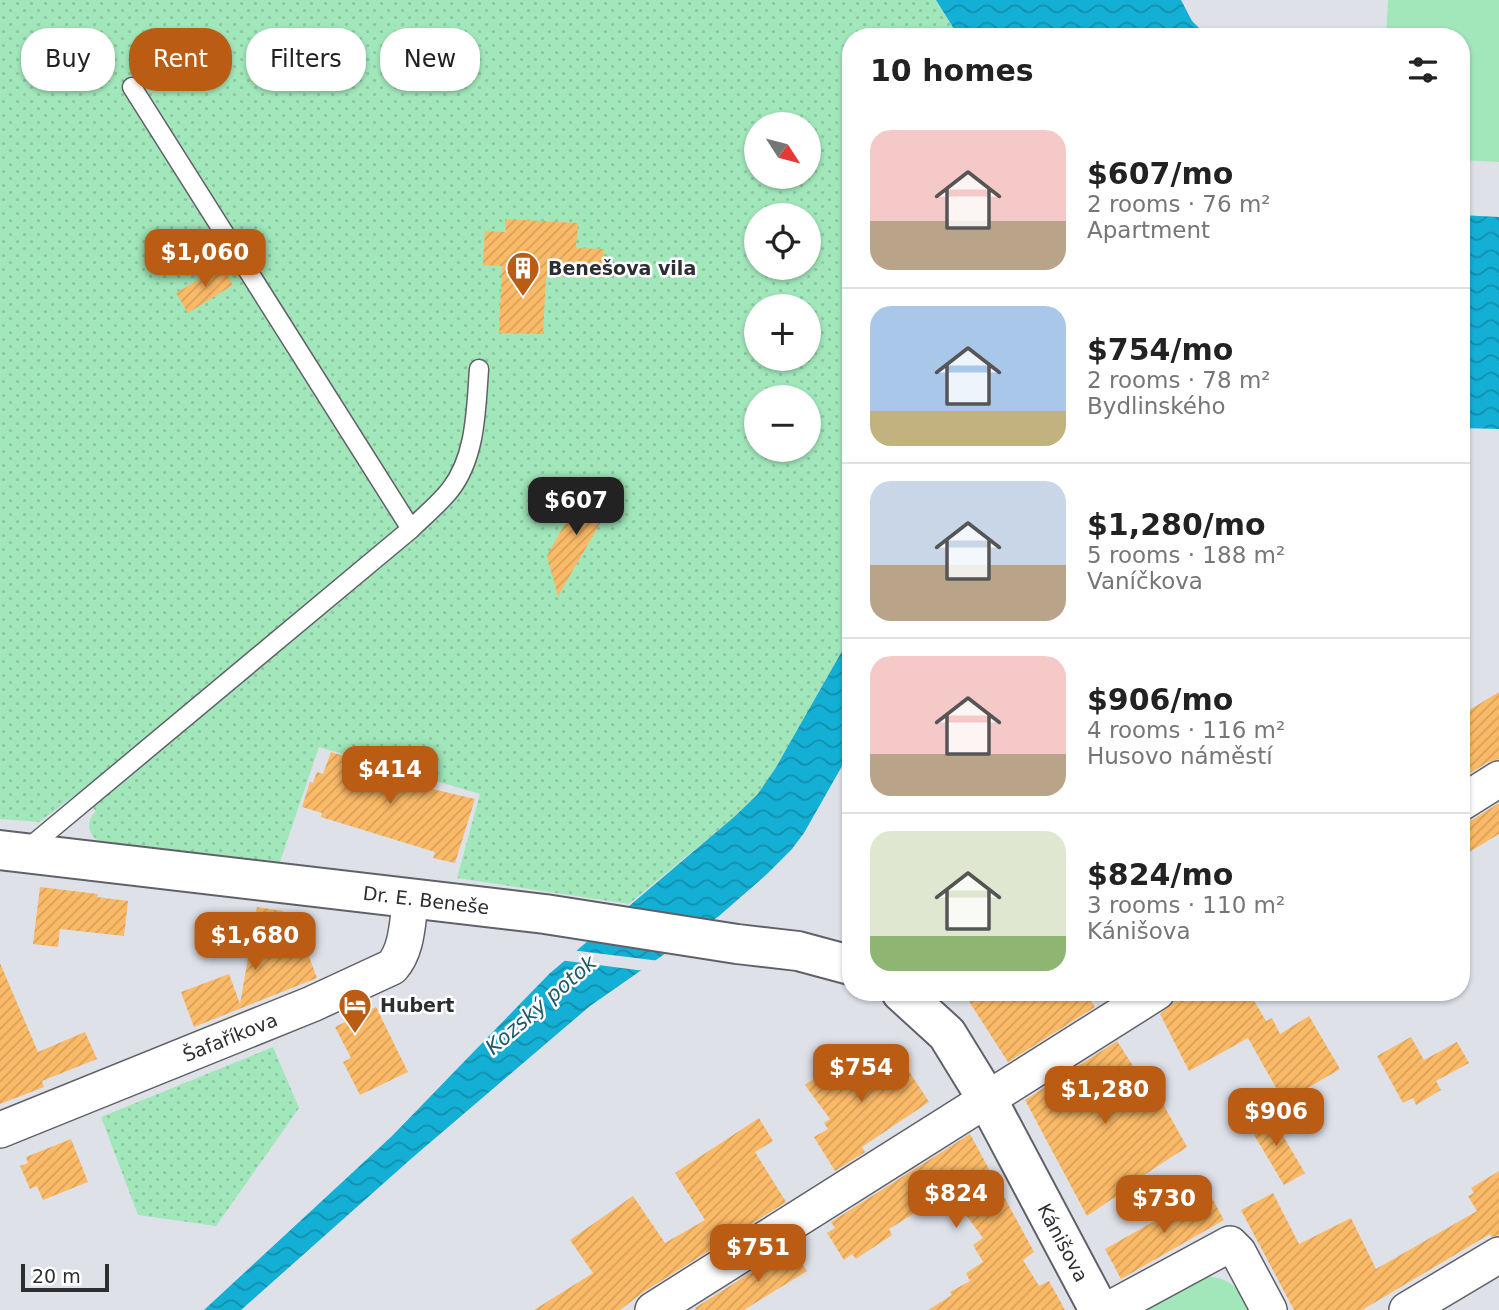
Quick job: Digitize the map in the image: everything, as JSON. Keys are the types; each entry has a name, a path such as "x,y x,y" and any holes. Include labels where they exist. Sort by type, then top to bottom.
{"street":[{"path":"1470,797 1499,779"},
{"name":"Dr. E. Beneše","path":"12,851 545,914 798,951 842,963"},
{"name":"Šafaříkova","path":"0,1130 312,1004 392,967 400,958 404,944 411,898"},
{"path":"911,1001 947,1034 987,1099"},
{"path":"653,1310 1143,1001"},
{"name":"Kánišova","path":"987,1099 1099,1310"},
{"path":"1108,1310 1230,1244 1238,1252 1269,1310"},
{"path":"1407,1310 1499,1255"}],"lane":[{"path":"135,91 411,529"},
{"path":"12,851 411,529 450,490 464,465 475,424 479,369"}],"green space":[{"path":"0,0 936,0 953,28 842,28 842,651 775,769 757,795 734,817 629,904 457,878 480,794 319,747 280,862 99,841 92,835 89,827 96,811 78,793 39,822 0,819"},
{"path":"1388,0 1499,0 1499,162 1470,160 1470,28 1386,28"},
{"path":"273,1047 299,1108 216,1226 138,1215 101,1117"},
{"path":"1200,1276 1218,1278 1232,1284 1251,1310 1144,1310"}],"water":[{"path":"936,0 1181,0 1192,21 1199,28 953,28"},
{"path":"1470,215 1499,217 1499,429 1470,428"},
{"name":"Kozský potok","path":"842,651 842,766 792,849 719,916 590,1006 412,1158 241,1310 204,1310 392,1136 549,974 734,817 757,795 775,769"}],"pier":[{"path":"571,950 660,961 645,971 559,960"}],"building":[{"name":"Benešova vila","path":"505,219 578,223 576,248 604,249 603,278 546,276 543,334 499,333 502,266 483,265 485,231 506,232"},
{"path":"222,266 233,285 188,313 176,293"},
{"path":"600,490 606,513 558,596 547,556 581,495"},
{"path":"1499,692 1499,759 1488,762 1470,773 1470,710"},
{"path":"331,752 432,783 428,788 475,799 455,863 433,858 435,852 321,817 322,813 302,807 310,782 313,783 317,772 323,774"},
{"path":"1499,803 1499,834 1470,852 1472,820"},
{"path":"40,887 98,894 97,897 128,901 124,936 60,929 58,947 33,944"},
{"path":"257,907 283,911 278,944 301,935 317,978 194,1027 181,992 229,974 240,1004"},
{"path":"0,963 38,1052 85,1032 97,1059 42,1081 44,1087 0,1104"},
{"path":"969,1001 1091,1001 1095,1007 1008,1062"},
{"path":"1254,1001 1266,1021 1272,1018 1280,1034 1309,1016 1340,1069 1284,1102 1248,1038 1189,1071 1160,1014 1174,1002"},
{"path":"376,1007 408,1072 360,1095 343,1062 351,1058 335,1027"},
{"path":"1411,1037 1424,1060 1457,1042 1469,1063 1436,1081 1441,1090 1416,1105 1413,1098 1403,1103 1377,1056"},
{"path":"1117,1041 1141,1078 1147,1075 1187,1147 1087,1216 1025,1100"},
{"path":"863,1044 885,1072 890,1069 895,1076 907,1068 929,1102 862,1147 865,1152 835,1171 814,1137 828,1129 824,1123 830,1119 805,1085"},
{"path":"1268,1111 1305,1173 1284,1185 1247,1123"},
{"path":"759,1118 773,1141 755,1152 786,1202 642,1293 620,1310 534,1310 593,1273 570,1240 633,1196 665,1243 705,1220 675,1173"},
{"path":"970,1134 1034,1252 1023,1260 1039,1286 1049,1281 1065,1310 928,1310 952,1295 950,1292 970,1281 966,1273 983,1262 973,1245 983,1238 949,1192 889,1229 892,1235 856,1259 852,1254 844,1260 827,1233 835,1228 831,1222"},
{"path":"71,1139 88,1182 43,1200 37,1186 30,1189 20,1166 28,1163 26,1157"},
{"path":"1499,1171 1499,1235 1492,1237 1490,1234 1362,1310 1294,1310 1241,1210 1273,1193 1299,1244 1351,1218 1376,1269 1477,1211 1468,1196 1474,1193 1471,1188"},
{"path":"1208,1191 1224,1220 1121,1279 1105,1249"},
{"path":"791,1247 807,1271 744,1310 696,1310 695,1308"}],"place":[{"name":"Benešova vila","path":"523,298"},
{"name":"Hubert","path":"355,1035"}]}
